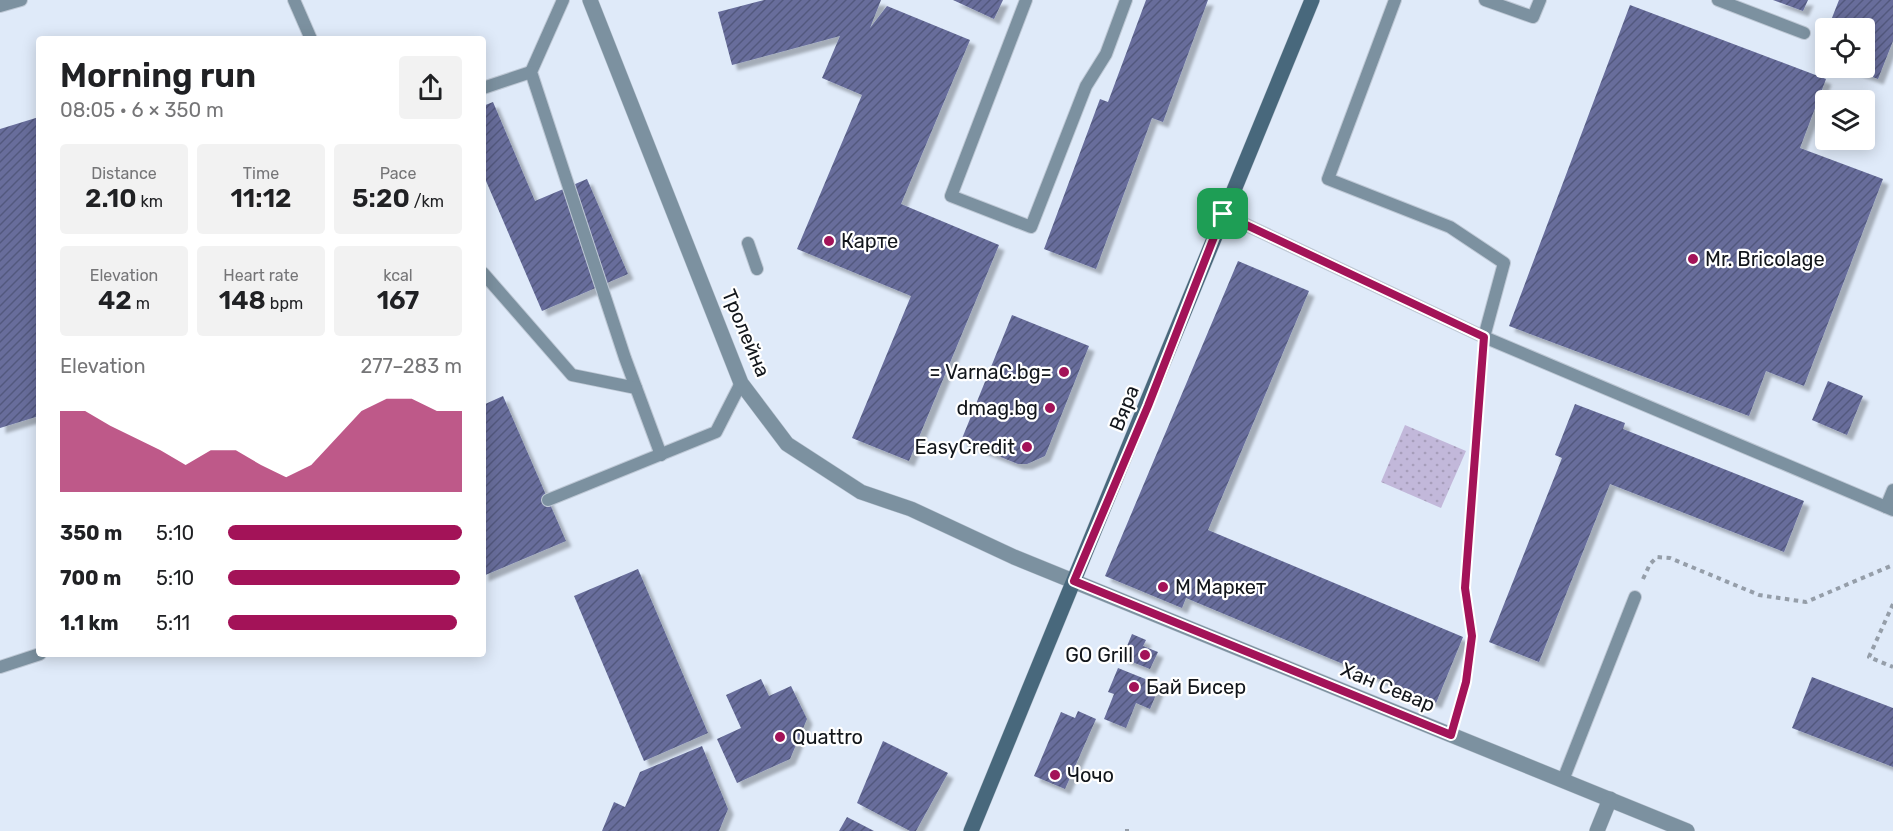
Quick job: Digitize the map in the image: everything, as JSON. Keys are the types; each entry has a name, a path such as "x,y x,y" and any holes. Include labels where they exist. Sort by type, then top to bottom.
{"street":[{"name":"Тролейна","path":"590,0 741,383 787,444 861,492 910,509 1074,581"},
{"name":"Вяра","path":"971,831 1143,417 1223,214 1312,0"},
{"name":"Хан Севар","path":"1074,581 1687,831"},
{"path":"1597,831 1610,800"}],"lane":[{"path":"0,6 21,0"},
{"path":"294,0 310,36"},
{"path":"563,0 531,72 636,388 661,455"},
{"path":"1026,0 951,196 1031,227 1086,86 1106,54 1126,0"},
{"path":"1395,0 1328,179 1450,227 1504,263 1484,337"},
{"path":"1485,0 1533,17 1540,0"},
{"path":"1718,0 1804,33"},
{"path":"486,87 531,72"},
{"path":"1223,214 1484,337 1890,508 1893,490"},
{"path":"748,243 757,269"},
{"path":"486,276 572,375 636,388"},
{"path":"548,500 716,432 741,383"},
{"path":"1563,780 1635,597"},
{"path":"0,667 36,655"}],"path":[{"path":"1451,735 1466,682 1472,636 1465,588 1484,337"},
{"path":"1635,597 1650,564 1657,557 1670,558 1759,595 1806,602 1893,565"},
{"path":"1893,604 1869,657 1893,667"}],"shaded area":[{"path":"1405,425 1466,451 1441,508 1381,482"}],"building":[{"path":"764,0 881,0 870,28 887,6 970,40 901,204 999,245 909,461 852,438 911,296 797,249 862,95 822,78 840,36 732,65 718,12"},
{"path":"953,0 1003,0 994,19"},
{"path":"1146,0 1208,0 1163,122 1152,118 1096,269 1044,249 1100,99 1108,102"},
{"path":"1773,0 1808,0 1803,11"},
{"path":"1839,0 1893,0 1893,41 1878,79 1875,78 1875,18 1832,18"},
{"name":"Mr. Bricolage","path":"1630,5 1815,75 1815,78 1826,79 1822,90 1815,90 1815,108 1800,148 1883,179 1804,386 1766,371 1749,416 1509,326"},
{"path":"493,102 535,201 587,179 628,274 542,311 486,181 486,105"},
{"path":"36,118 36,417 0,428 0,129"},
{"path":"1238,261 1309,291 1208,530 1463,637 1436,703 1186,598 1182,608 1105,576"},
{"path":"1012,315 1089,346 1045,456 1027,464 1018,464 961,441"},
{"path":"1828,381 1863,396 1847,435 1812,420"},
{"path":"503,396 566,541 486,575 486,404"},
{"path":"1575,404 1625,423 1623,429 1804,501 1784,552 1610,484 1539,662 1489,642 1562,458 1555,455"},
{"path":"638,569 708,733 644,761 574,596"},
{"path":"1132,634 1146,640 1143,646 1158,652 1150,669 1122,658"},
{"path":"1118,668 1160,685 1150,709 1136,703 1126,728 1104,719 1114,694 1108,692"},
{"path":"1812,677 1893,708 1893,767 1792,728"},
{"path":"761,679 769,696 791,686 807,719 790,759 737,783 717,739 741,728 726,695"},
{"path":"1078,711 1096,719 1065,789 1034,776 1061,712 1075,718"},
{"path":"883,741 948,773 916,831 910,831 857,803"},
{"path":"702,746 728,809 719,831 602,831 614,802 625,807 640,772"},
{"path":"847,817 874,831 839,831"}],"place":[{"name":"Карте","path":"829,241"},
{"name":"Mr. Bricolage","path":"1693,259"},
{"name":"= VarnaC.bg=","path":"1064,372"},
{"name":"dmag.bg","path":"1050,408"},
{"name":"EasyCredit","path":"1027,447"},
{"name":"М Маркет","path":"1163,587"},
{"name":"GO Grill","path":"1145,655"},
{"name":"Бай Бисер","path":"1134,687"},
{"name":"Quattro","path":"780,737"},
{"name":"Чочо","path":"1055,775"}],"route":[{"path":"1223,214 1484,337 1465,588 1472,636 1466,682 1451,735 1074,581 1148,406 1223,214"}]}
